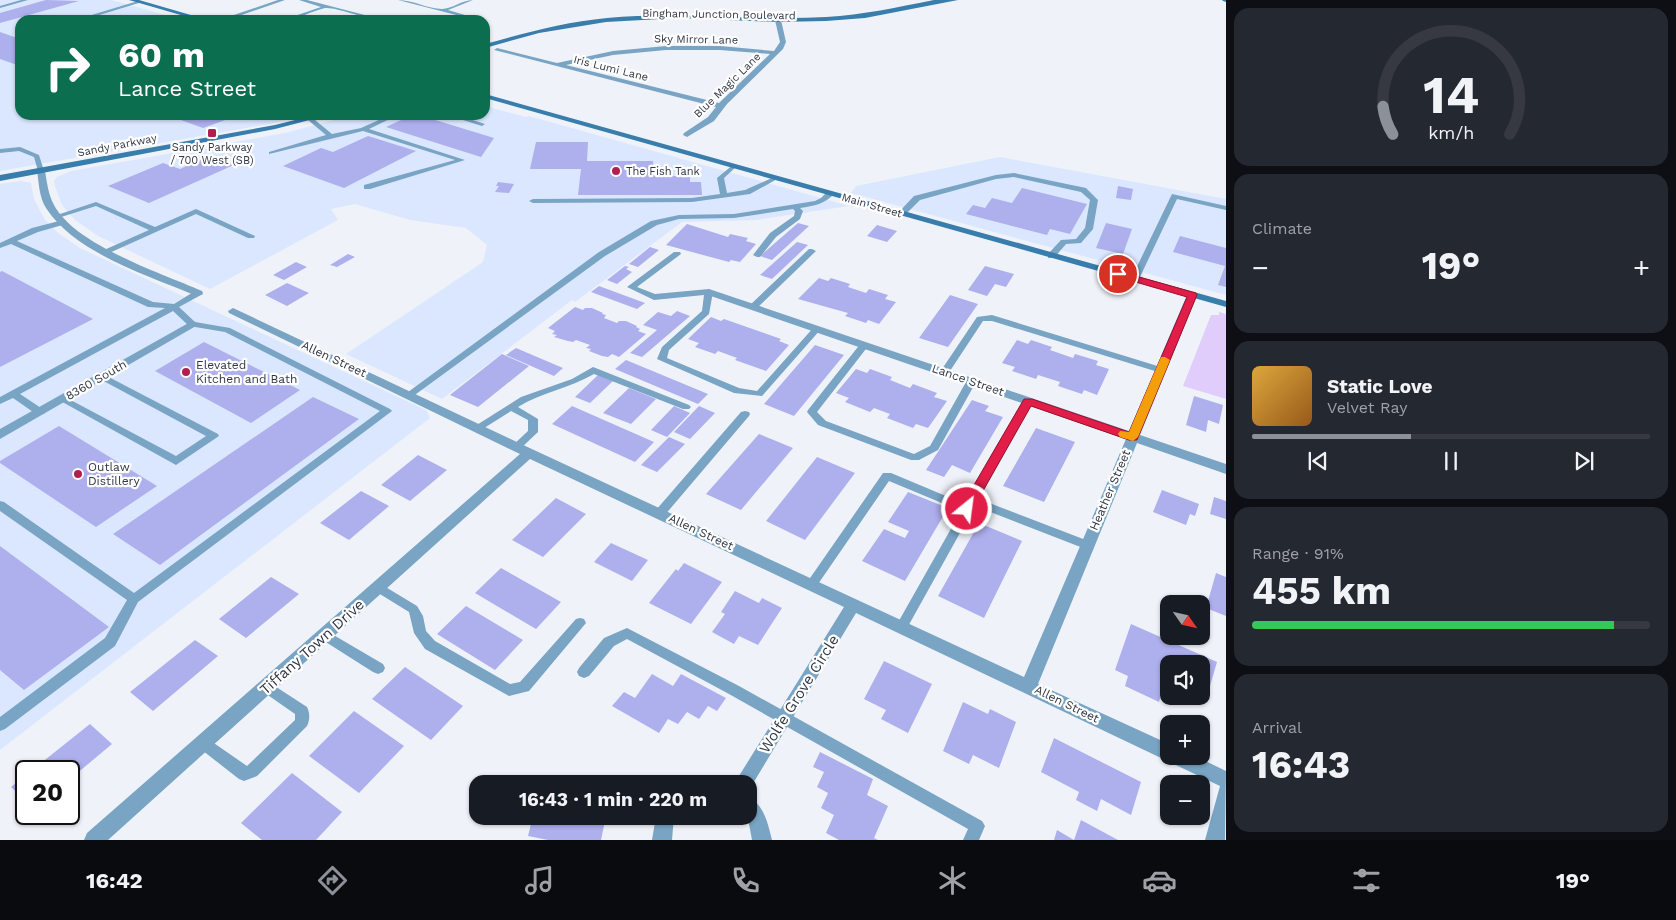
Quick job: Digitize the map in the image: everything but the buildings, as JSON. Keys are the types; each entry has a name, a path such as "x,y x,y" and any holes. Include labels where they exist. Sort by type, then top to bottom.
{"main road":[{"path":"132,0 187,15"},
{"name":"Bingham Junction Boulevard","path":"490,53 557,33 620,24 685,21 779,23 854,17 889,12 938,1 954,0"},
{"name":"Bingham Junction Boulevard","path":"490,45 551,28 622,18 686,16 779,23"},
{"name":"Main Street","path":"490,97 1226,304"},
{"name":"Sandy Parkway","path":"0,178 275,127 297,120"}],"street":[{"name":"Blue Magic Lane","path":"687,135 711,119 720,106 776,53 783,42 779,23"},
{"name":"Sky Mirror Lane","path":"557,66 613,52 661,47 692,46 776,53"},
{"name":"Iris Lumi Lane","path":"497,50 720,106"},
{"path":"41,171 48,200 61,219 82,237 107,252 198,293"},
{"name":"Lance Street","path":"710,292 1226,469"},
{"name":"Heather Street","path":"1029,686 1192,295"},
{"name":"Allen Street","path":"233,311 409,394 476,428 902,626 1160,749"},
{"name":"8360 South","path":"0,435 192,324"},
{"name":"Tiffany Town Drive","path":"94,840 379,588 523,450"},
{"name":"Wolfe Grove Circle","path":"749,775 854,604"},
{"path":"1195,765 1226,780"},
{"path":"1215,840 1226,792"},
{"path":"757,820 762,840"},
{"path":"662,840 664,825"}],"lane":[{"path":"0,7 26,0"},
{"path":"237,15 283,0"},
{"path":"301,0 361,15"},
{"path":"400,0 462,15"},
{"path":"444,10 470,0"},
{"path":"94,15 140,2"},
{"path":"300,15 326,6"},
{"path":"311,120 331,136"},
{"path":"271,153 363,129 384,120"},
{"path":"468,120 482,124"},
{"path":"363,129 462,160 367,187"},
{"path":"0,151 20,149 37,156 41,171"},
{"path":"724,195 720,178 734,166"},
{"path":"902,213 917,198 996,177 1014,175 1082,190 1094,200 1089,229 1078,241 1064,242 1051,256"},
{"path":"534,201 692,200 747,192 776,178"},
{"path":"409,394 602,254 654,223 679,218 734,216 821,202 831,193"},
{"path":"1135,279 1175,196 1226,208"},
{"path":"4,243 96,204 154,230"},
{"path":"757,255 772,235 797,217 799,211 794,206"},
{"path":"107,252 196,210 251,236"},
{"path":"0,725 110,642 134,599 387,411 227,330 192,324 174,306 151,305 4,243"},
{"path":"753,307 812,251"},
{"path":"677,254 630,287 654,297 710,292 706,312 665,349 662,359 737,391 759,394 818,329"},
{"path":"0,401 198,293"},
{"path":"944,372 980,319 992,318 1161,370"},
{"path":"864,345 812,412 822,422 915,458 934,448 971,382"},
{"path":"476,428 511,407 546,390 575,381 593,370 686,407"},
{"path":"62,399 176,461 214,436 102,376"},
{"path":"13,394 40,412"},
{"path":"902,626 1028,401"},
{"path":"511,407 533,419 533,432 523,450"},
{"path":"660,513 745,414"},
{"path":"812,584 887,476 1087,545"},
{"path":"0,505 134,599"},
{"path":"379,588 413,609 417,616 420,633 430,645 509,690 524,687 580,623"},
{"path":"584,672 609,642 627,633 977,826 971,840"},
{"path":"325,635 378,668"},
{"path":"203,743 244,774 252,771 302,722 302,712 267,686"}],"shaded area":[{"path":"0,0 112,0 165,15 15,15 15,120 286,120 269,124 0,171"},
{"path":"490,107 526,117 529,116 849,206 756,220 682,222 575,302 572,300 442,399 346,354 483,262 487,245 466,228 410,220 355,204 331,209 338,220 210,289 98,236 75,220 62,205 55,186 54,181 57,177 71,171 285,133 333,120 490,120"},
{"path":"1000,157 1226,199 1226,295 851,193 856,186"},
{"path":"20,181 31,183 34,199 45,220 58,233 80,248 426,410 430,418 0,750 0,184"},
{"path":"1219,312 1226,314 1226,399 1183,386 1211,315 1219,315"}],"slow traffic":[{"path":"1124,434 1133,437 1165,360"}],"place":[{"name":"Sandy Parkway / 700 West (SB)","path":"212,133"},
{"name":"The Fish Tank","path":"616,171"},
{"name":"Elevated Kitchen and Bath","path":"186,372"},
{"name":"Outlaw Distillery","path":"78,474"}],"route":[{"path":"967,509 1028,401 1133,437 1192,295 1118,274"}]}
